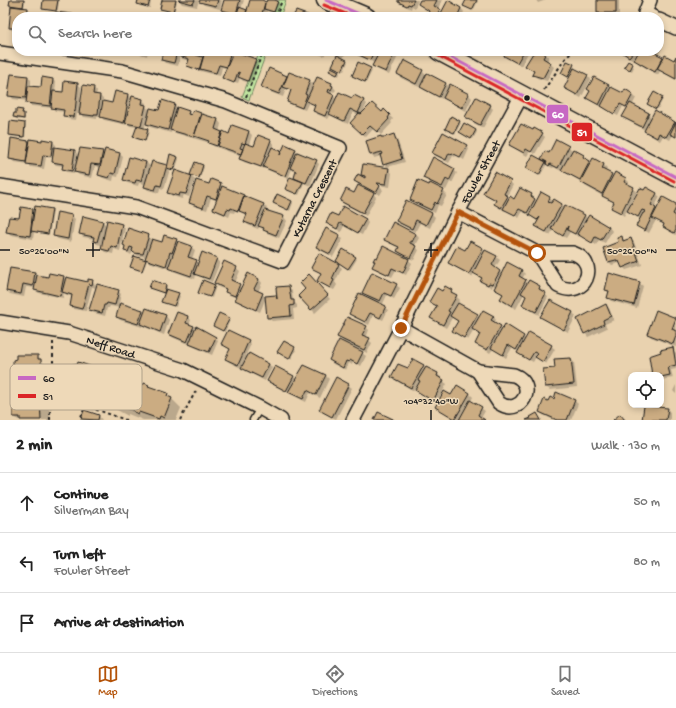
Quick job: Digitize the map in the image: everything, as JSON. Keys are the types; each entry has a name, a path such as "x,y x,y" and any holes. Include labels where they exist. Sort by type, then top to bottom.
{"street":[{"path":"326,0 354,12"},
{"path":"645,12 650,0"},
{"path":"664,22 676,28"},
{"name":"Kutarna Crescent","path":"0,53 12,55"},
{"name":"Kutarna Crescent","path":"0,186 136,207 282,261 340,148 226,101 122,71 20,56"},
{"path":"448,56 676,177"},
{"name":"Fowler Street","path":"353,420 401,328 458,212 529,99"},
{"path":"458,212 537,253"},
{"name":"Neff Road","path":"0,322 69,333 183,370 281,420"},
{"path":"401,328 478,371"}],"lane":[{"path":"253,420 260,408"}],"path":[{"path":"278,12 282,0"},
{"path":"242,107 261,56"},
{"path":"529,99 568,56"},
{"path":"52,331 52,364"},
{"path":"180,420 202,379"},
{"path":"81,417 84,410"},
{"path":"97,410 126,420"}],"green space":[{"path":"279,0 286,0 282,12 274,12"},
{"path":"258,56 265,56 249,100 242,97"}],"building":[{"path":"10,0 24,0 23,7 9,5"},
{"path":"43,0 58,0 56,11 42,9"},
{"path":"138,0 150,0 148,7 137,4"},
{"path":"162,0 176,0 173,12 160,9"},
{"path":"178,0 195,0 193,4"},
{"path":"200,0 218,0 216,6 199,2"},
{"path":"224,0 240,0 237,12 221,10"},
{"path":"250,0 262,0 266,2 267,0 278,1 274,12 264,9 265,3 262,12 246,12"},
{"path":"398,0 414,0 411,5 408,4 407,6 398,2"},
{"path":"420,0 437,0 434,6 440,9 438,12 429,12 418,4"},
{"path":"448,0 461,8 459,12 442,12"},
{"path":"466,0 477,0 472,10 463,6"},
{"path":"597,0 616,0 616,12 597,12"},
{"path":"11,6 28,8 28,12 12,12 12,28 9,28"},
{"path":"239,7 247,10 246,12 238,12"},
{"path":"665,55 674,60 676,56 676,79 657,69"},
{"path":"162,56 176,56 174,63 161,60"},
{"path":"179,56 203,57 199,70 187,66 189,59"},
{"path":"204,56 230,56 227,67 219,65 216,73 200,69"},
{"path":"232,56 248,56 256,59 248,81 238,77 240,73 238,72 234,83 222,78"},
{"path":"337,56 347,60 342,71 332,66"},
{"path":"361,56 372,56 370,60"},
{"path":"377,56 393,56 386,72 372,66"},
{"path":"504,56 521,56 517,63"},
{"path":"531,56 544,56 543,58 551,63 543,78 532,75 534,71 525,66"},
{"path":"636,56 663,57 655,72 634,60"},
{"path":"404,60 423,70 416,84 397,74"},
{"path":"567,61 574,64 568,77 561,73"},
{"path":"628,61 633,64 630,70 624,67"},
{"path":"358,62 371,68 365,82 352,76"},
{"path":"331,67 339,71 337,75 329,71"},
{"path":"269,68 287,76 279,94 261,87"},
{"path":"574,68 588,75 577,95 564,88"},
{"path":"289,72 310,80 305,94 307,95 302,108 287,102 291,90 283,87"},
{"path":"427,73 446,83 439,97 420,87"},
{"path":"11,74 28,76 26,98 8,96"},
{"path":"42,77 53,79 50,106 26,103 28,86 41,87"},
{"path":"317,77 332,83 331,85 333,86 328,92 334,95 325,116 313,111 315,105 306,101"},
{"path":"594,77 609,85 599,105 586,98 590,91 587,89"},
{"path":"64,81 78,83 75,112 74,111 73,117 63,116 64,110 51,108 53,91 63,92"},
{"path":"450,84 469,94 462,108 443,98"},
{"path":"83,85 94,87 93,94 100,95 98,114 94,114 94,116 79,114"},
{"path":"611,87 623,93 625,89 633,94 626,107 620,104 614,114 601,106"},
{"path":"115,91 128,94 124,123 100,117 103,101 112,103"},
{"path":"339,92 352,98 354,95 364,100 358,113 350,109 344,121 329,114"},
{"path":"654,92 663,97 656,109 647,104"},
{"path":"132,96 143,99 142,104 146,105 141,126 125,123"},
{"path":"476,97 491,105 480,125 465,117"},
{"path":"162,100 175,104 168,130 146,124 150,108 159,110"},
{"path":"372,103 382,112 384,109 390,115 388,118 389,119 377,132 370,126 362,134 350,123 359,113 361,114"},
{"path":"630,103 649,113 642,127 622,117"},
{"path":"177,107 189,111 188,114 191,115 193,110 201,113 194,137 170,130"},
{"path":"16,109 23,110 22,113 24,113 24,119 13,117 14,113 16,113"},
{"path":"655,110 675,122 666,137 659,133 657,138 644,131"},
{"path":"202,114 218,119 215,129 222,132 217,146 208,143 209,141 194,136"},
{"path":"451,116 460,121 454,133 445,129"},
{"path":"10,121 25,123 24,137 9,135"},
{"path":"676,122 676,137 670,134"},
{"path":"464,123 476,130 471,139 459,132"},
{"path":"521,124 533,130 534,128 543,133 531,152 526,149 524,153 509,145"},
{"path":"232,125 249,131 245,144 242,143 240,148 243,149 241,154 218,146 223,131 229,134"},
{"path":"137,126 148,129 145,141 133,137"},
{"path":"443,132 467,145 460,157 449,153 446,160 432,153"},
{"path":"394,134 402,159 383,165 380,155 383,154 382,152 370,155 366,141 381,136 385,137"},
{"path":"258,135 271,140 261,167 239,159 245,143 254,146"},
{"path":"11,138 29,141 26,162 9,159"},
{"path":"30,139 53,141 51,156 43,155 41,166 26,164"},
{"path":"556,139 569,146 558,168 550,164 549,166 546,164 547,162 541,159 545,151 549,153"},
{"path":"285,144 296,149 285,176 263,167 272,147 281,151 280,155"},
{"path":"54,147 75,150 72,171 62,169 63,164 52,162"},
{"path":"80,148 103,151 100,165 91,164 89,175 74,172"},
{"path":"105,149 120,153 115,174 111,173 109,178 98,175"},
{"path":"573,149 584,155 583,157 590,161 580,180 561,170"},
{"path":"297,152 317,160 306,183 294,178 296,171 290,168"},
{"path":"170,154 178,157 173,170 167,168"},
{"path":"533,155 546,162 539,175 526,168"},
{"path":"129,157 146,162 141,181 136,180 135,183 123,180"},
{"path":"433,157 455,169 449,181 446,179 442,187 423,178"},
{"path":"593,158 604,164 602,169 612,174 602,194 580,182"},
{"path":"152,161 167,165 161,186 157,185 155,190 144,187"},
{"path":"195,162 203,165 199,178 190,175"},
{"path":"363,164 389,168 386,184 377,183 380,186 376,193 354,181 358,174 365,178 365,176 361,175"},
{"path":"175,170 192,176 186,194 180,193 179,196 167,193"},
{"path":"495,172 511,181 504,194 508,196 501,208 494,204 496,200 483,193"},
{"path":"615,172 626,178 624,182 634,187 621,213 611,208 614,202 602,196"},
{"path":"290,177 303,182 297,194 285,189"},
{"path":"211,179 221,183 216,199 207,196 203,208 189,203 196,180 209,184"},
{"path":"418,180 429,185 430,183 444,190 437,204 435,202 431,210 410,200"},
{"path":"358,185 374,193 363,213 340,201 346,189 354,193"},
{"path":"222,186 244,195 238,211 231,208 230,210 227,209 225,214 213,209"},
{"path":"646,187 657,193 651,205 656,208 645,231 636,226 645,211 642,210 638,217 627,211 640,188 644,190"},
{"path":"520,188 532,194 531,196 535,199 527,213 519,209 515,215 503,209 510,196 514,199"},
{"path":"541,192 550,197 548,202 551,203 554,199 562,204 546,232 535,226 540,217 537,220 529,215"},
{"path":"277,194 292,201 288,210 273,203"},
{"path":"244,196 264,204 255,226 244,222 247,214 239,211"},
{"path":"663,197 676,204 673,214 676,216 676,230 674,233 663,227 664,224 652,218"},
{"path":"406,200 432,213 426,225 416,220 412,229 396,221"},
{"path":"565,205 585,215 575,234 567,230 568,226 563,236 551,229"},
{"path":"35,206 52,209 48,234 31,231"},
{"path":"343,206 366,219 358,233 340,223 337,229 326,223 331,213 338,216"},
{"path":"21,207 33,209 30,236 6,232 9,217 19,218"},
{"path":"265,210 284,216 276,235 263,230 264,228 258,226"},
{"path":"57,212 72,215 68,239 53,236"},
{"path":"589,215 609,227 601,240 595,237 592,243 577,234"},
{"path":"83,216 103,221 97,242 93,241 94,237 79,234"},
{"path":"107,220 122,224 117,248 111,246 109,251 101,249"},
{"path":"393,222 416,234 412,242 410,241 410,243 416,246 410,258 397,251 399,247 384,240"},
{"path":"128,228 149,235 143,254 134,253 132,251 133,248 130,247 128,252 124,251 125,246 123,245"},
{"path":"326,228 340,235 330,254 316,247"},
{"path":"164,235 177,239 172,253 170,252 166,266 145,259 152,239 162,242"},
{"path":"622,236 623,241 631,238 639,261 622,268 619,261 616,262 616,260 608,262 603,248 618,242 617,238"},
{"path":"178,241 192,246 188,257 197,260 191,276 168,268"},
{"path":"470,241 483,248 469,274 448,263 457,246 465,250"},
{"path":"383,246 409,259 403,273 392,268 389,275 372,267 375,257 377,258"},
{"path":"343,249 356,257 348,269 336,261"},
{"path":"485,250 497,256 492,265 500,271 493,284 489,283 488,285 480,281 482,278 473,273"},
{"path":"202,252 217,258 209,279 194,274"},
{"path":"319,253 339,264 332,279 334,280 330,288 317,281 321,273 311,268"},
{"path":"134,256 146,260 142,271 130,267"},
{"path":"224,261 237,267 231,280 240,284 235,296 225,292 226,289 214,283"},
{"path":"507,262 522,270 519,276 526,280 512,306 500,299 503,294 494,289"},
{"path":"10,268 35,272 33,286 23,284 21,294 6,291"},
{"path":"372,272 397,284 391,296 384,293 380,301 362,293"},
{"path":"49,273 64,276 60,296 34,290 37,275 48,277"},
{"path":"248,273 259,279 254,289 263,293 256,310 235,300"},
{"path":"609,273 640,282 634,305 607,298 609,291 605,290"},
{"path":"309,274 328,295 311,310 298,296 305,289 300,283"},
{"path":"66,277 88,282 88,279 93,280 92,285 89,284 82,309 70,306 72,295 62,292"},
{"path":"152,280 166,285 164,293 149,288"},
{"path":"203,280 215,285 210,297 198,293"},
{"path":"529,280 540,286 539,289 546,293 536,312 522,305 526,296 521,293"},
{"path":"97,284 119,290 115,305 107,303 104,305 102,313 89,310"},
{"path":"289,286 291,300 294,300 294,305 290,306 291,316 267,318 265,296 276,295 277,299 276,287"},
{"path":"445,286 457,295 448,311 450,312 443,325 430,318 437,306 429,302 437,288 442,291"},
{"path":"166,289 179,293 174,306 161,302"},
{"path":"359,293 386,306 380,318 370,313 365,322 349,314"},
{"path":"550,300 573,312 564,330 540,317"},
{"path":"120,303 143,310 138,324 116,317"},
{"path":"458,303 478,314 464,338 452,331 458,321 450,316"},
{"path":"606,304 611,316 603,320 604,324 584,334 577,319"},
{"path":"146,308 166,315 160,332 140,324"},
{"path":"483,310 494,316 491,320 501,326 487,350 475,344 480,334 472,329"},
{"path":"656,310 676,318 672,329 676,331 673,344 647,334"},
{"path":"177,312 188,316 186,323 194,326 187,342 168,334"},
{"path":"219,313 230,318 223,331 213,326"},
{"path":"347,317 367,326 362,335 370,338 364,350 337,337"},
{"path":"505,324 524,336 516,350 508,345 503,355 491,348"},
{"path":"196,326 216,337 209,352 189,344"},
{"path":"228,330 249,340 238,365 225,359 230,349 221,344"},
{"path":"529,332 552,345 543,362 535,357 538,354 534,352 529,360 517,353"},
{"path":"339,340 363,352 357,364 350,360 349,362 346,361 343,368 329,360"},
{"path":"284,341 295,347 289,359 277,352"},
{"path":"673,347 676,365 668,367 670,375 664,376 664,372 652,372 649,356 661,352 660,350"},
{"path":"249,353 269,364 262,378 241,368"},
{"path":"16,355 38,355 38,359 41,359 41,364 13,364 13,360 16,359"},
{"path":"571,358 574,384 545,387 543,369 555,368 554,359"},
{"path":"413,359 424,365 411,388 391,377 398,364 408,368"},
{"path":"304,365 326,375 316,395 307,390 303,399 288,392"},
{"path":"275,366 294,376 286,391 267,381"},
{"path":"426,367 438,373 437,376 444,380 433,401 415,390 420,381 418,380"},
{"path":"336,377 349,384 332,417 319,410"},
{"path":"144,383 149,385 148,386 168,393 167,396 172,398 164,418 160,416 159,419 139,412 138,414 132,410 142,410 142,385"},
{"path":"457,385 470,393 455,419 435,407 444,391 451,395"},
{"path":"556,392 575,400 567,420 557,420 539,412 544,399 548,401 550,397 554,399"},
{"path":"470,400 482,407 478,415 485,420 459,420"},
{"path":"644,408 668,408 666,420 642,420"},
{"path":"13,410 41,410 41,420 20,420 20,417 13,417"},
{"path":"84,410 99,415 98,420 81,419"},
{"path":"378,412 393,419 394,420 374,420"},
{"path":"537,413 541,420 526,420 531,418 530,417"},
{"path":"620,414 625,420 613,420"}],"transit line":[{"name":"60","path":"326,0 354,12"},
{"name":"51","path":"324,5 341,12"},
{"name":"51","path":"439,56 674,181"},
{"name":"60","path":"448,56 676,177"}],"route":[{"path":"401,328 458,212 537,253"}]}
